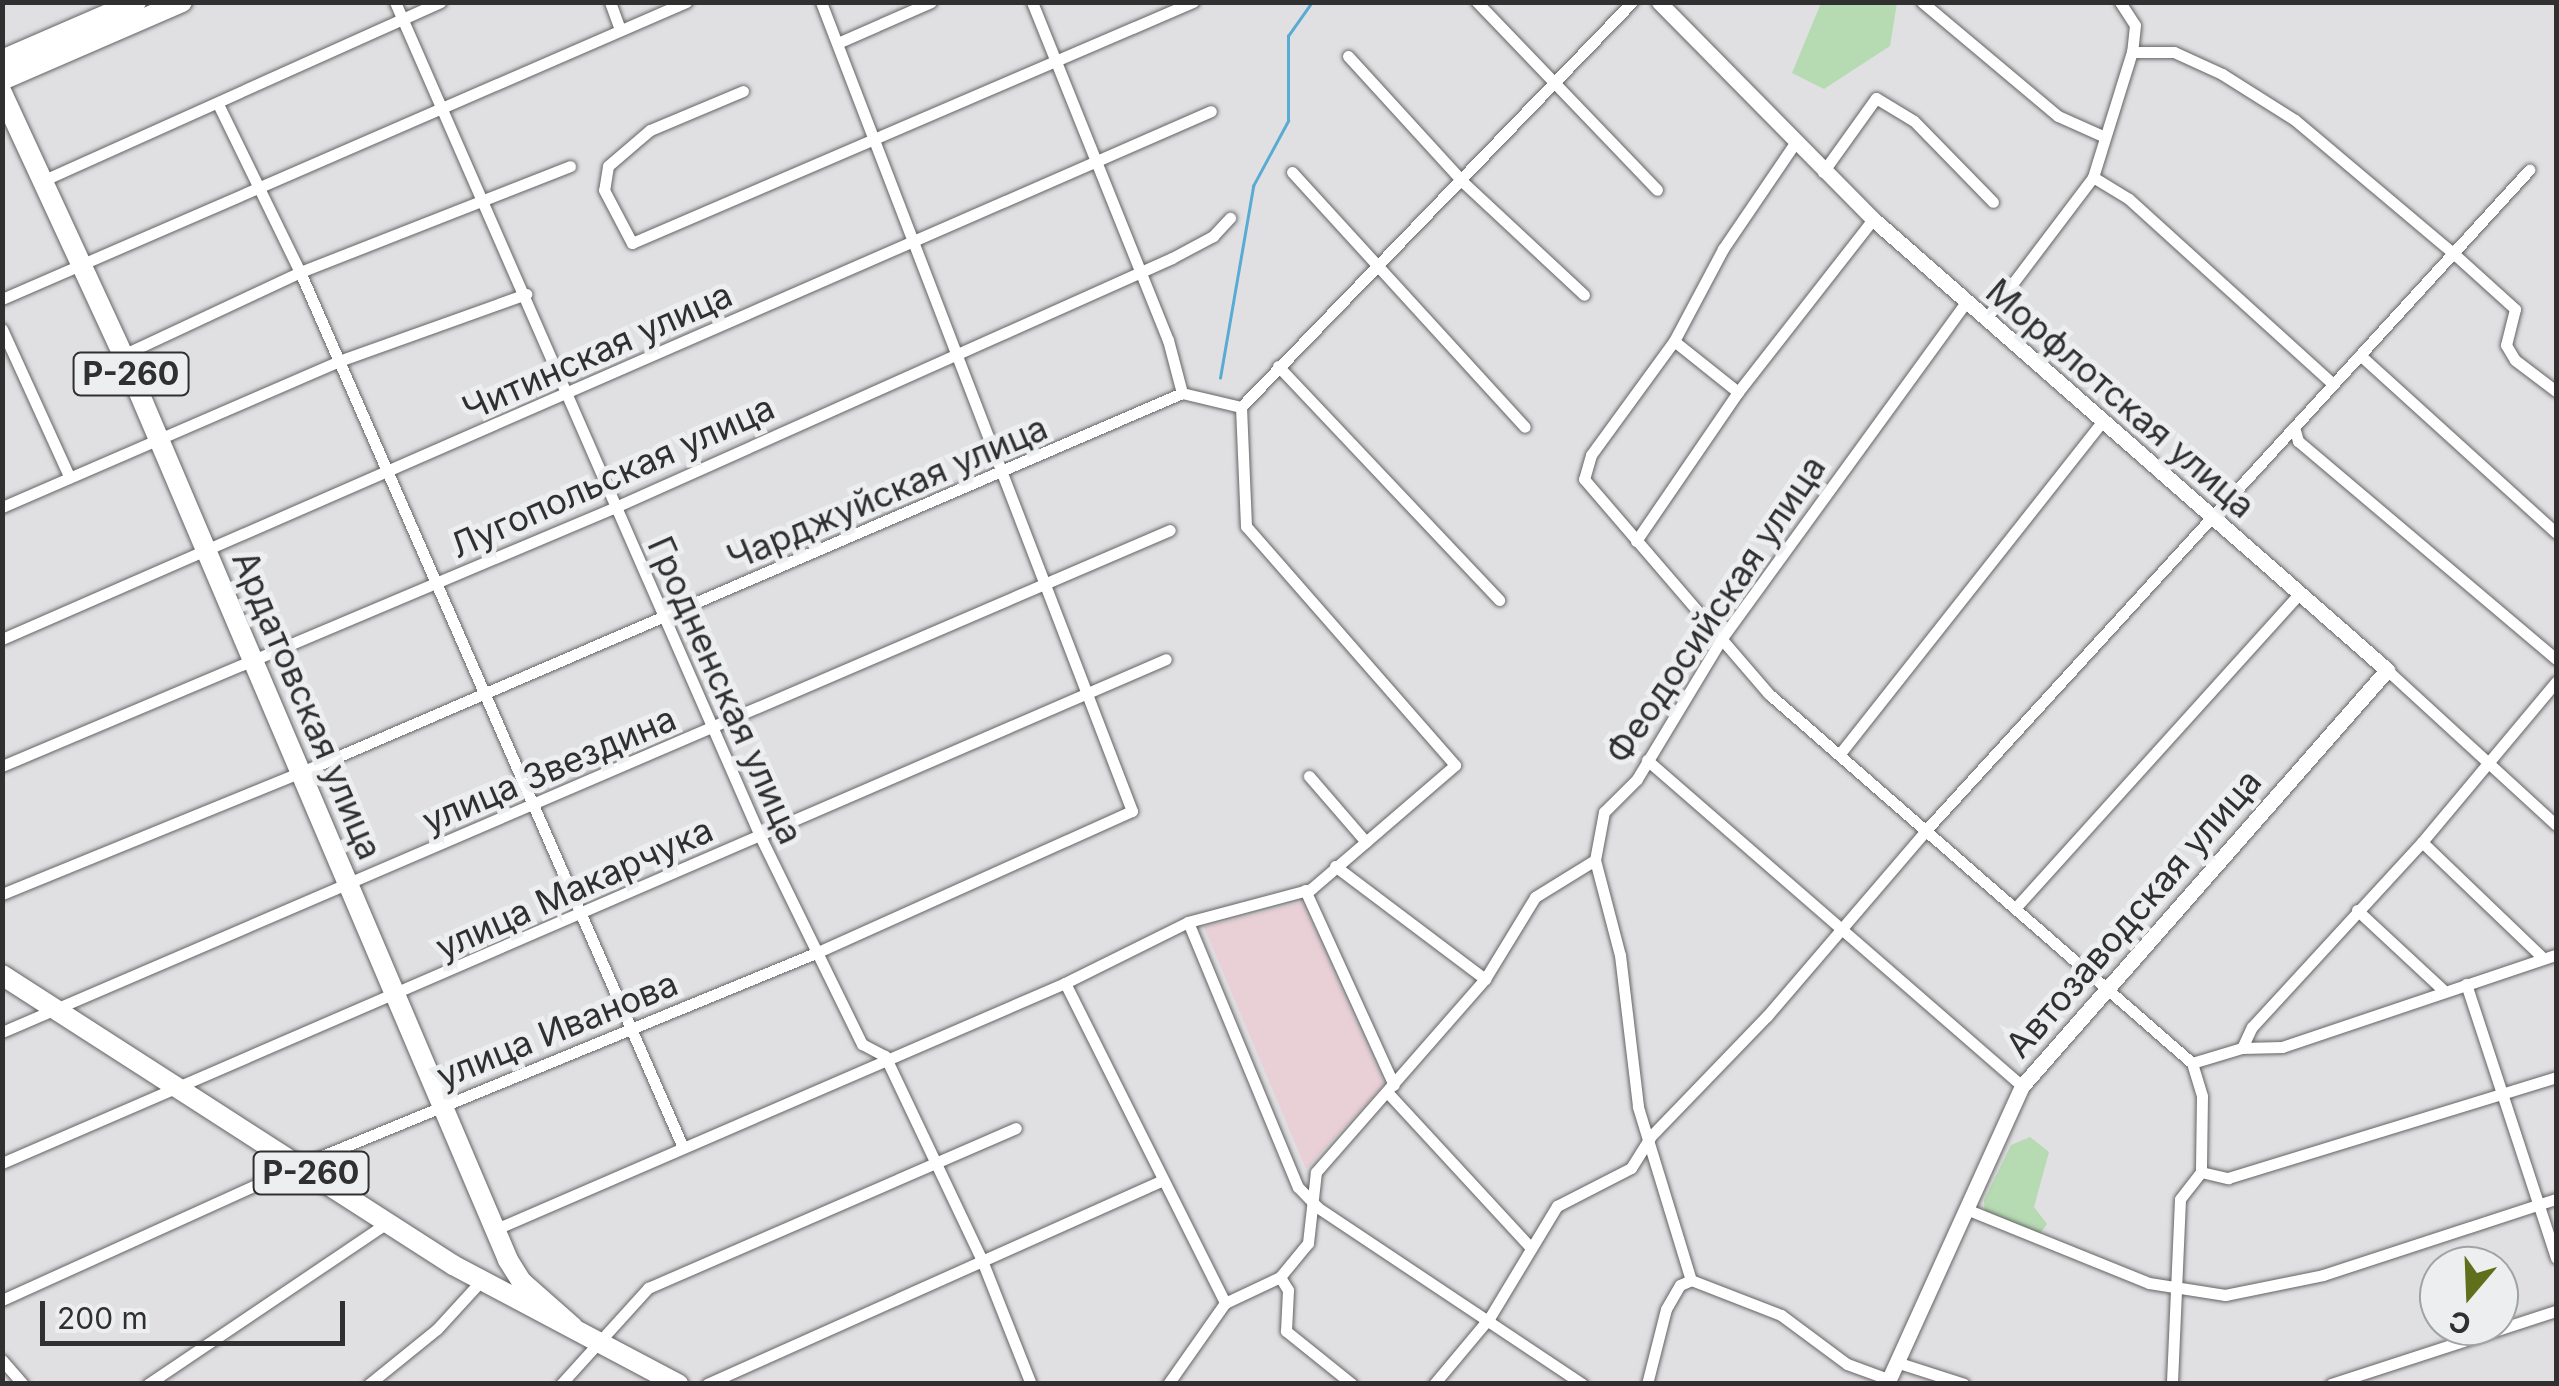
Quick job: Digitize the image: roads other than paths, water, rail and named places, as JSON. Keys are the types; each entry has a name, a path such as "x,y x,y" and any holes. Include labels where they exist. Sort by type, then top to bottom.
{"highway":[{"path":"2,60 136,2"},
{"path":"2,80 182,2"},
{"name":"Ардатовская улица","path":"2,93 123,355 508,1260 522,1282 573,1327"},
{"name":"Р-260","path":"2,975 483,1282 678,1384"},
{"path":"483,1282 500,1278 508,1260"}],"street":[{"name":"Гродненская улица","path":"395,2 439,108 526,294 611,509 668,616 760,836 862,1044 885,1056 981,1258 1031,1384"},
{"path":"42,180 219,106 441,2"},
{"path":"610,2 620,29"},
{"path":"2,299 686,2"},
{"path":"821,2 840,42 874,140 1089,694"},
{"path":"840,42 931,2"},
{"path":"1032,2 1140,268 1182,393 1241,408"},
{"path":"743,91 650,130 608,166 604,190 632,243 1193,2"},
{"path":"1477,2 1657,190"},
{"path":"496,1229 885,1056 1065,984 1188,922 1305,890 1455,766 1246,526 1241,408 1375,268 1464,183 1632,2"},
{"name":"Морфлотская улица","path":"1659,2 1873,220 2387,670 2485,764 2556,825"},
{"path":"1922,2 2058,116 2103,136"},
{"path":"1985,320 2093,177 2132,52 2135,25 2120,2"},
{"path":"2132,52 2174,52 2222,74 2295,120 2516,308 2506,345 2514,360 2556,391"},
{"path":"1348,56 1464,183 1584,296"},
{"path":"1823,172 1876,98 1914,121 1993,202"},
{"path":"219,106 300,272 682,1145"},
{"name":"Читинская улица","path":"2,639 567,396 913,238 1212,112"},
{"path":"1795,144 1724,250 1674,341 1608,428 1584,479 1769,694 1842,751 2192,1064 2202,1096 2200,1172 2180,1199 2172,1384"},
{"path":"123,355 300,272 570,166"},
{"path":"1434,1384 1490,1317 1557,1206 1630,1168 1650,1137 1767,1016 1928,829 2331,382 2529,170"},
{"path":"1292,172 1375,268 1525,427"},
{"path":"2093,177 2129,199 2331,382"},
{"name":"Лугопольская улица","path":"2,766 611,509 1214,236 1230,218"},
{"path":"1636,542 1738,392 1873,220"},
{"path":"2,507 69,476 160,442 339,361 526,294"},
{"name":"Феодосийская улица","path":"1595,860 1604,812 1648,760 1722,638 1966,302"},
{"path":"2,330 69,476"},
{"path":"1674,341 1738,392"},
{"path":"2360,355 2556,533"},
{"path":"1278,366 1498,600"},
{"name":"Чарджуйская улица","path":"2,894 486,694 1182,393"},
{"path":"1842,751 2102,422"},
{"path":"2294,427 2298,441 2556,660"},
{"name":"улица Звездина","path":"2,1032 717,728 1170,530"},
{"path":"2018,905 2299,594"},
{"name":"улица Макарчука","path":"2,1163 397,996 1166,659"},
{"name":"Автозаводская улица","path":"1888,1381 2022,1086 2104,987 2387,670"},
{"path":"2242,1048 2252,1028 2422,842 2556,682"},
{"name":"улица Иванова","path":"2,1300 300,1166 818,952 1132,810 1089,694"},
{"path":"1648,760 2022,1086"},
{"path":"1309,776 1366,842"},
{"path":"2422,842 2542,957"},
{"path":"1168,1384 1225,1303 1280,1276 1308,1243 1317,1208 1316,1172 1485,980 1535,897 1595,860 1620,955 1638,1107 1691,1280"},
{"path":"1335,866 1485,980"},
{"path":"1305,890 1391,1089 1531,1248"},
{"path":"2358,910 2443,990"},
{"path":"1188,922 1298,1187 1317,1208 1490,1317 1582,1384"},
{"path":"2192,1064 2242,1048 2282,1047 2556,955"},
{"path":"1065,984 1159,1182 1225,1303"},
{"path":"2466,984 2542,1204 2556,1258"},
{"path":"2200,1172 2228,1178 2556,1077"},
{"path":"561,1384 648,1288 1016,1128"},
{"path":"707,1384 981,1258 1159,1182"},
{"path":"1966,1210 2115,1270 2224,1295 2323,1276 2556,1199"},
{"path":"148,1384 388,1222"},
{"path":"1280,1276 1288,1290 1286,1331 1352,1384"},
{"path":"1648,1384 1666,1309 1680,1284 1691,1280 1781,1315 1846,1364 1888,1381"},
{"path":"369,1384 437,1329 483,1282"},
{"path":"2331,1384 2556,1311"},
{"path":"2,1360 23,1384"},
{"path":"1896,1362 1964,1384"}],"waterway":[{"path":"1220,378 1253,186 1288,121 1288,36 1312,2"}]}
